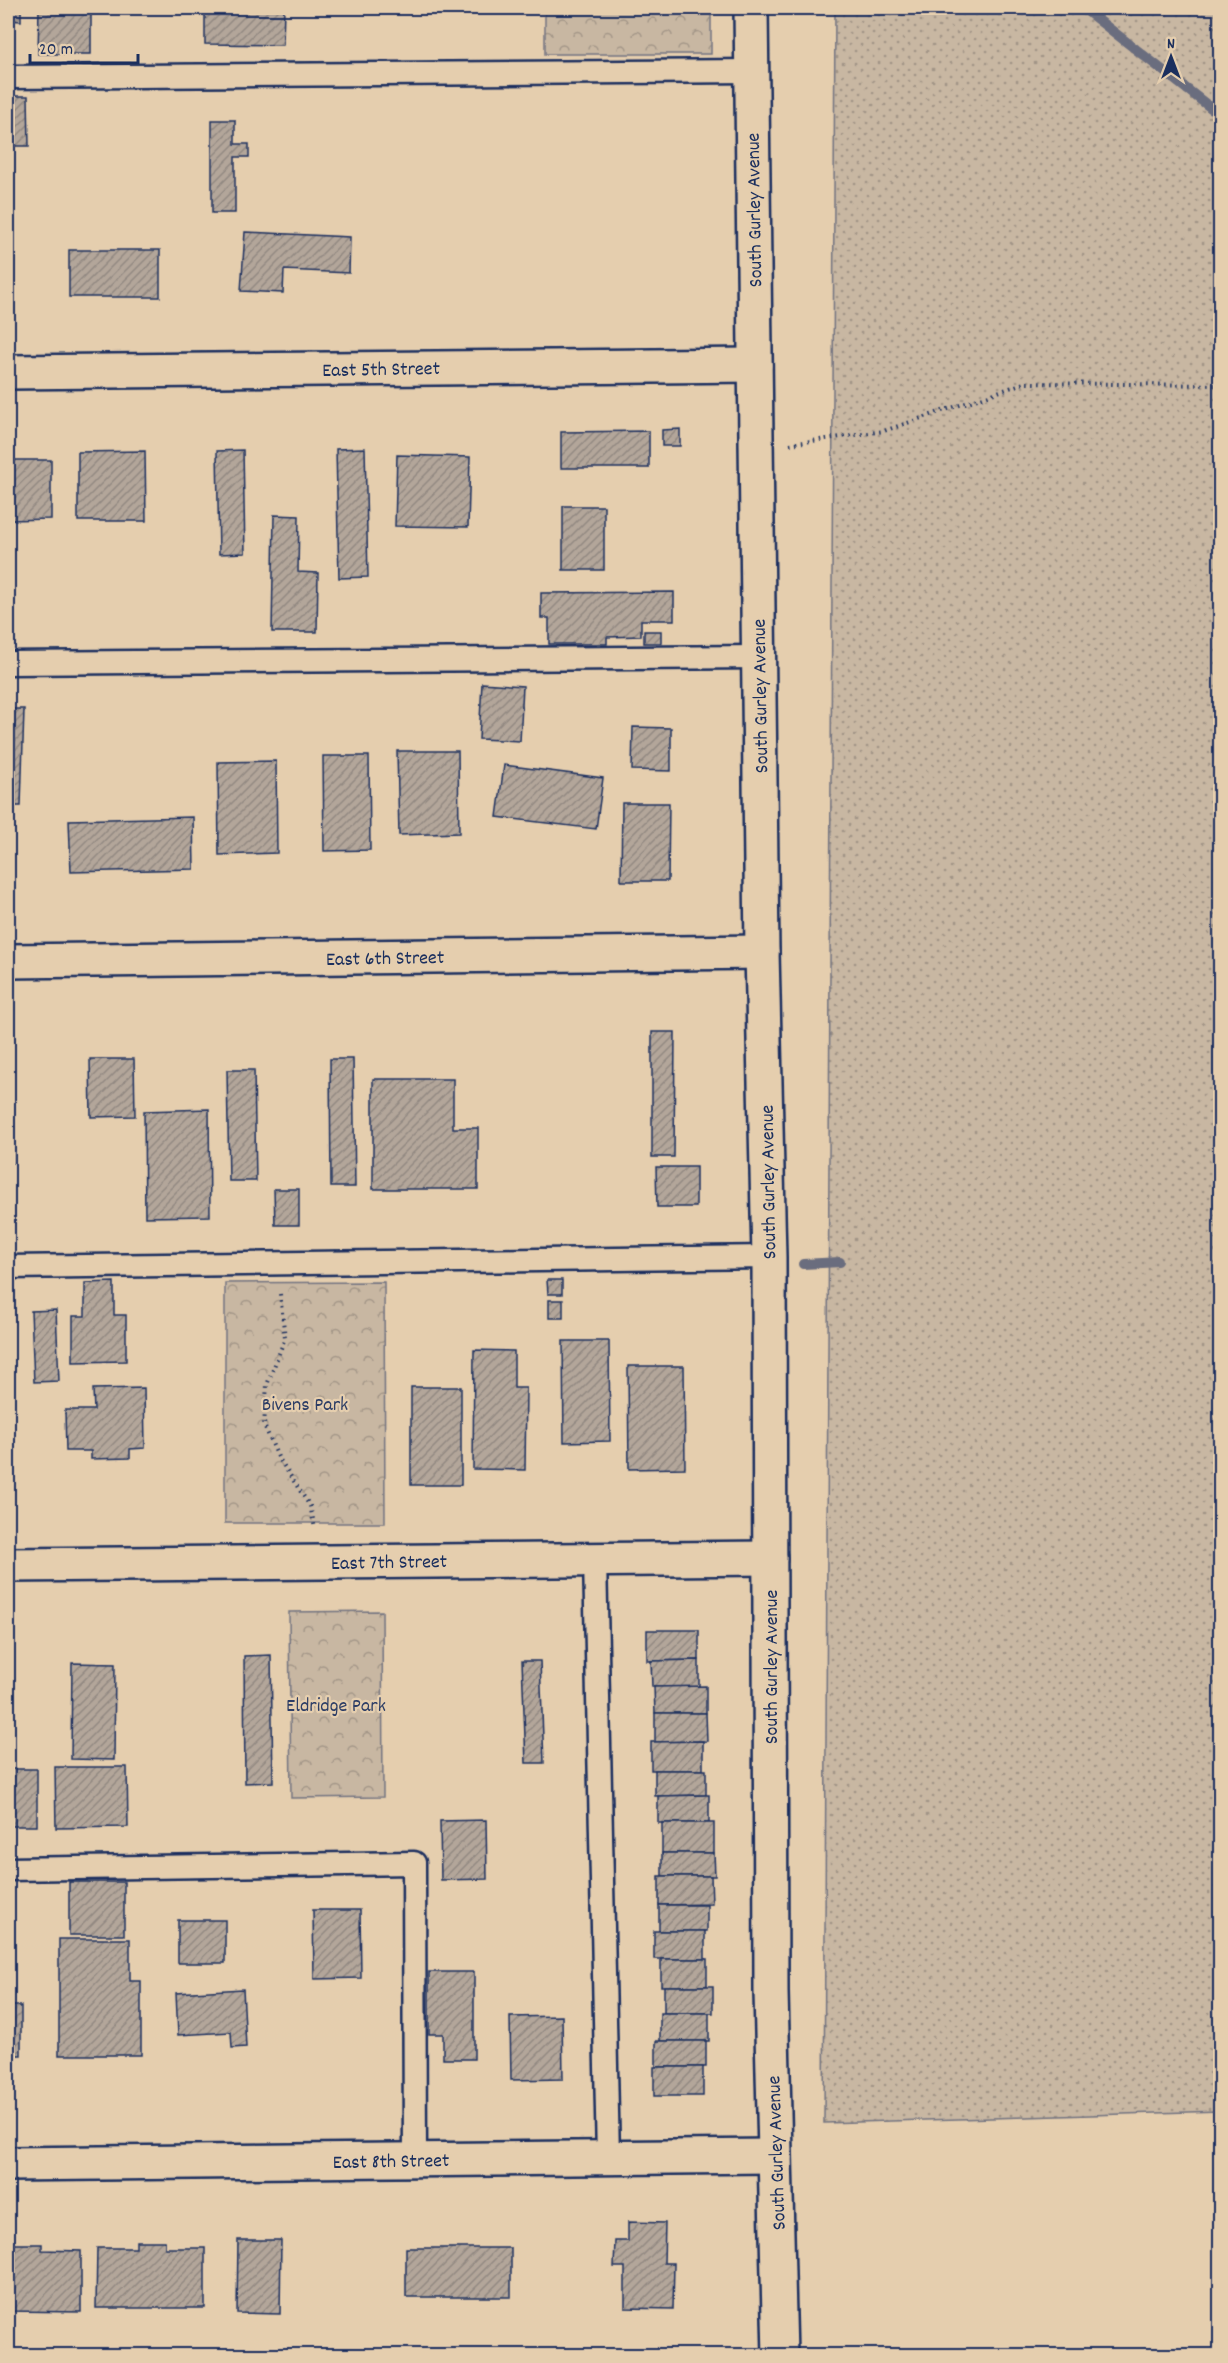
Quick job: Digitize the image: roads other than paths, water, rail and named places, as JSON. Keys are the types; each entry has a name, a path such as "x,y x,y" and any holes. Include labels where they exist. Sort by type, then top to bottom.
{"street":[{"name":"South Gurley Avenue","path":"751,8 762,952 769,1257 771,1992 780,2355"},
{"name":"East 5th Street","path":"8,372 755,365"},
{"name":"East 6th Street","path":"8,961 762,952"},
{"name":"East 7th Street","path":"8,1565 770,1558"},
{"name":"East 8th Street","path":"8,2164 776,2156"}],"lane":[{"path":"8,77 752,71"},
{"path":"8,663 759,657"},
{"path":"8,1268 769,1257"},
{"path":"596,1559 608,2158"},
{"path":"8,1869 414,1863 415,2160"}],"waterway":[{"path":"1083,8 1220,115"},
{"path":"803,1264 840,1262"}],"park label":[{"name":"Bivens Park","path":"305,1403"},
{"name":"Eldridge Park","path":"336,1704"}]}
